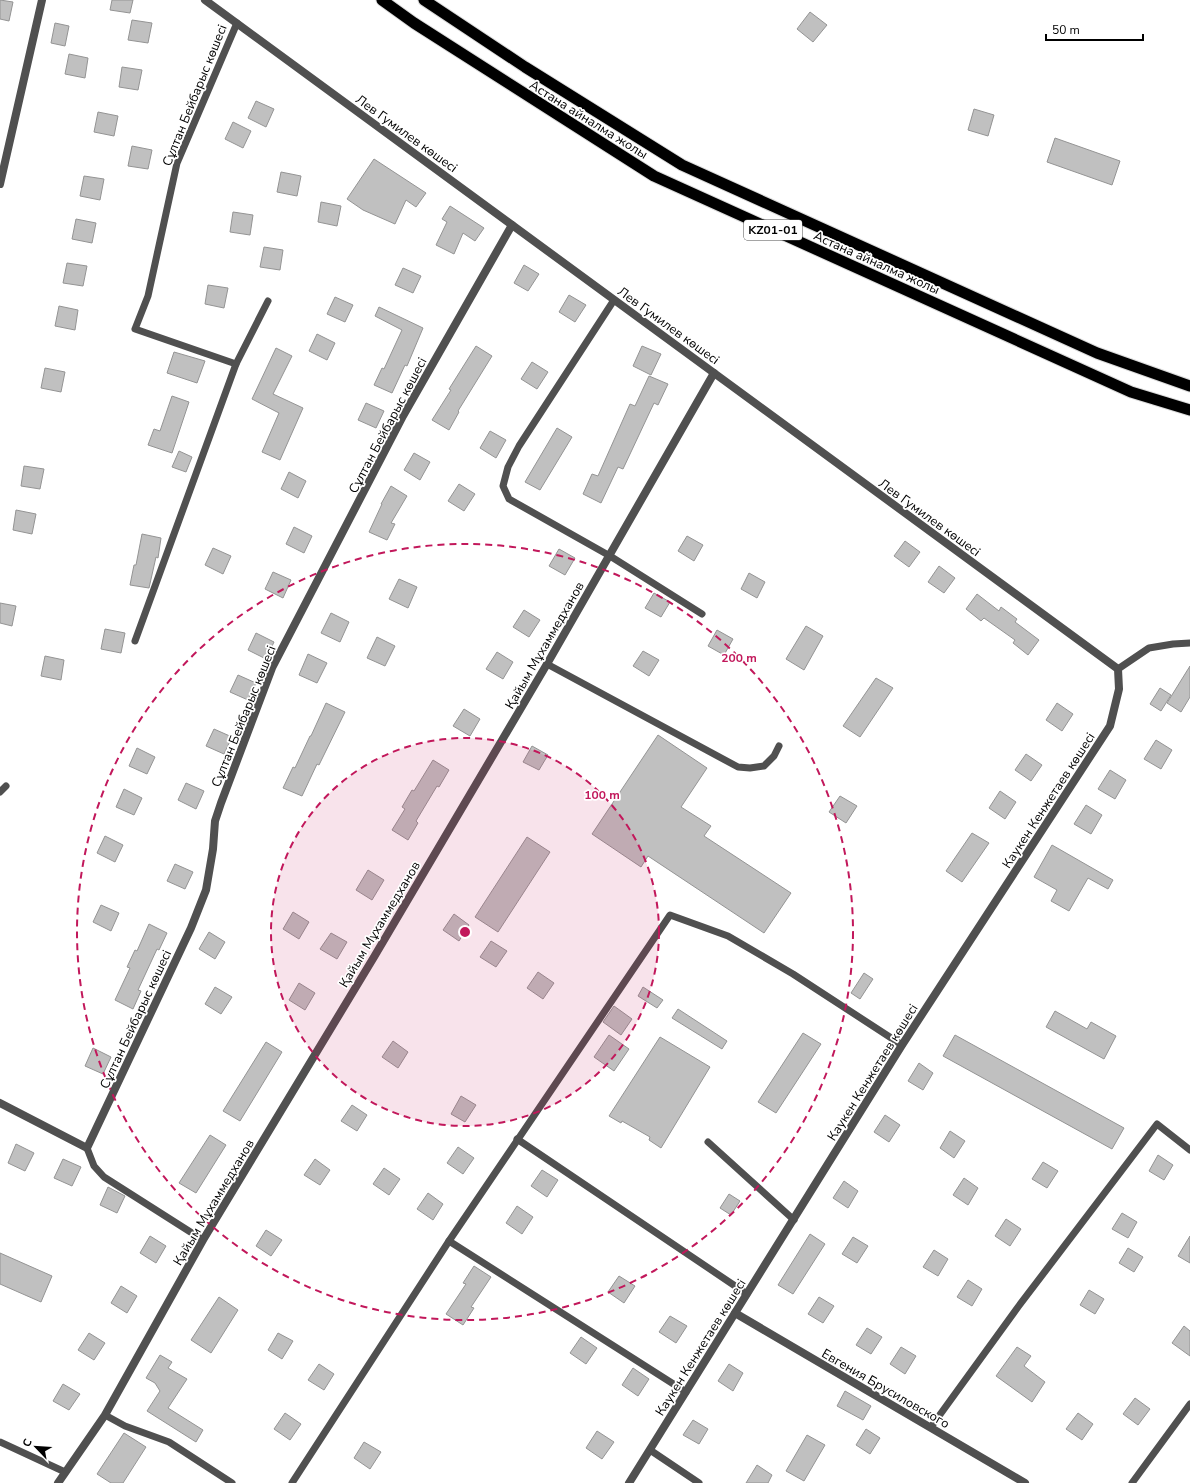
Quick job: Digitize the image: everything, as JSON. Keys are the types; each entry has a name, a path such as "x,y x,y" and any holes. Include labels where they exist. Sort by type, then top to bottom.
{"highway":[{"name":"Астана айналма жолы","path":"382,0 421,28 654,176 1131,392 1190,410"},
{"name":"Астана айналма жолы","path":"424,0 525,67 682,165 1097,353 1190,386"}],"street":[{"path":"0,184 42,0"},
{"name":"Лев Гумилев көшесі","path":"205,0 1118,669"},
{"name":"Сұлтан Бейбарыс көшесі","path":"87,1148 194,922 206,890 213,849 215,821 220,803 272,668 403,416 512,225"},
{"name":"Қайым Мұхаммедханов","path":"58,1483 105,1415 203,1240 374,957 547,664 714,373"},
{"name":"Каукен Кенжетаев көшесі","path":"629,1483 902,1045 1110,726 1119,688 1118,669"},
{"path":"0,1103 87,1148"},
{"name":"Евгения Брусиловского","path":"735,1313 1025,1483"}],"lane":[{"name":"Сұлтан Бейбарыс көшесі","path":"236,364 135,329 148,296 177,163 237,23"},
{"path":"614,300 519,446 508,467 503,486 509,499 610,556 702,614"},
{"path":"136,641 236,364 268,301"},
{"path":"1118,669 1149,648 1190,643"},
{"path":"547,664 738,767 750,768 764,766 774,756 779,746"},
{"path":"0,792 6,786"},
{"path":"292,1483 449,1240 670,915 728,936 793,974 902,1045"},
{"path":"931,1428 1018,1307 1157,1124 1190,1150"},
{"path":"517,1139 747,1294"},
{"path":"708,1142 794,1220"},
{"path":"87,1148 94,1166 104,1177 203,1240"},
{"path":"449,1240 686,1392"},
{"path":"1132,1483 1190,1404"},
{"path":"105,1415 126,1426 169,1442 232,1483"},
{"path":"0,1442 65,1472"},
{"path":"650,1450 699,1483"}],"building":[{"path":"0,0 13,2 9,21 0,19"},
{"path":"112,0 133,0 130,13 110,10"},
{"path":"810,12 827,25 813,42 797,29"},
{"path":"132,20 152,23 148,43 128,40"},
{"path":"55,23 69,26 65,46 51,43"},
{"path":"69,54 88,58 85,78 65,74"},
{"path":"122,67 142,70 138,90 119,87"},
{"path":"256,101 274,109 266,127 248,118"},
{"path":"974,109 994,115 988,136 968,130"},
{"path":"98,112 118,116 114,136 94,132"},
{"path":"233,122 251,131 243,148 225,139"},
{"path":"1055,138 1120,161 1112,185 1047,162"},
{"path":"132,146 152,150 148,169 128,166"},
{"path":"374,159 426,193 416,207 406,200 395,224 363,210 347,199"},
{"path":"281,172 301,176 297,196 277,192"},
{"path":"84,176 104,179 100,200 80,196"},
{"path":"321,202 341,206 337,226 318,222"},
{"path":"450,206 484,228 475,241 463,233 454,254 436,245 447,222 442,219"},
{"path":"233,212 253,215 250,235 230,232"},
{"path":"76,219 96,223 92,243 72,239"},
{"path":"264,247 283,250 280,270 260,267"},
{"path":"67,263 87,266 83,286 63,283"},
{"path":"524,265 539,274 528,291 514,283"},
{"path":"403,268 421,276 413,293 395,285"},
{"path":"208,285 228,288 224,308 205,304"},
{"path":"569,295 586,305 575,322 559,312"},
{"path":"335,297 353,305 345,322 327,314"},
{"path":"59,306 78,310 75,330 55,326"},
{"path":"379,307 423,328 407,366 405,365 392,393 374,385 382,368 384,369 402,330 375,316"},
{"path":"317,334 335,343 327,360 309,351"},
{"path":"476,346 492,356 458,411 459,412 449,430 432,420 451,390 449,389"},
{"path":"642,346 661,354 651,375 633,366"},
{"path":"276,348 292,356 273,394 303,408 280,460 262,452 279,413 252,399"},
{"path":"174,352 205,361 197,383 167,373"},
{"path":"532,362 548,372 537,389 521,379"},
{"path":"45,368 65,372 61,392 41,388"},
{"path":"649,376 668,384 658,405 654,403 623,469 618,467 601,503 583,494 592,474 598,476 630,404 635,406"},
{"path":"172,396 189,402 172,453 148,445 154,429 160,431"},
{"path":"366,403 384,411 376,428 358,420"},
{"path":"557,428 572,437 540,490 525,482"},
{"path":"490,431 506,440 496,458 480,448"},
{"path":"179,451 192,457 186,472 172,467"},
{"path":"414,453 430,462 420,480 404,470"},
{"path":"24,466 44,469 40,489 21,486"},
{"path":"289,472 306,481 298,498 281,489"},
{"path":"459,484 475,494 464,511 448,501"},
{"path":"391,486 407,496 391,523 395,524 387,540 369,532 381,504"},
{"path":"16,510 36,514 32,534 13,530"},
{"path":"294,527 312,536 304,553 286,544"},
{"path":"142,534 161,538 158,558 156,557 149,588 130,585 134,565 136,565"},
{"path":"687,536 703,545 694,561 678,551"},
{"path":"905,541 920,552 909,567 894,556"},
{"path":"213,548 231,556 223,574 205,565"},
{"path":"559,549 575,558 565,575 549,566"},
{"path":"939,566 955,578 944,593 928,582"},
{"path":"273,572 291,580 283,598 265,589"},
{"path":"749,573 765,582 757,598 741,589"},
{"path":"399,579 417,587 408,608 389,599"},
{"path":"654,593 670,602 661,617 645,608"},
{"path":"977,594 999,611 1001,607 1017,619 1015,622 1039,640 1028,655 1013,643 1015,640 984,618 981,621 966,609"},
{"path":"0,603 16,606 12,626 0,623"},
{"path":"524,610 540,620 529,637 513,627"},
{"path":"331,613 349,622 340,642 321,633"},
{"path":"806,626 823,636 804,670 786,659"},
{"path":"105,629 125,633 121,653 101,649"},
{"path":"717,630 733,639 724,655 708,646"},
{"path":"256,633 274,642 266,659 248,650"},
{"path":"377,637 395,646 385,666 367,658"},
{"path":"643,651 659,660 649,676 633,666"},
{"path":"497,652 513,662 503,679 486,669"},
{"path":"308,654 327,663 317,683 299,675"},
{"path":"45,656 64,660 61,680 41,676"},
{"path":"1190,666 1190,697 1181,712 1167,703"},
{"path":"238,675 256,683 248,700 230,692"},
{"path":"876,678 893,688 860,737 843,726"},
{"path":"1160,688 1171,695 1161,711 1150,704"},
{"path":"326,703 345,712 319,765 317,764 302,796 283,788 293,767 295,768"},
{"path":"1057,703 1073,714 1062,731 1046,720"},
{"path":"464,709 480,719 470,736 453,726"},
{"path":"214,729 232,737 224,754 206,746"},
{"path":"658,735 707,768 681,807 711,826 704,836 791,893 764,933 648,856 641,867 592,834"},
{"path":"1156,740 1172,750 1161,769 1144,759"},
{"path":"532,746 548,755 539,770 523,762"},
{"path":"137,748 155,757 147,774 129,766"},
{"path":"1026,754 1042,765 1031,781 1015,770"},
{"path":"433,760 449,770 439,787 437,786 416,821 418,823 408,840 392,830 405,809 402,807 412,790 414,791"},
{"path":"1110,770 1126,780 1115,799 1098,789"},
{"path":"186,783 204,791 196,809 178,800"},
{"path":"124,789 142,798 134,815 116,807"},
{"path":"1000,791 1016,802 1005,819 989,808"},
{"path":"840,796 857,806 846,823 829,812"},
{"path":"1086,805 1102,815 1091,834 1074,824"},
{"path":"972,833 989,843 962,882 946,871"},
{"path":"105,836 123,845 115,862 97,853"},
{"path":"527,837 550,852 498,932 475,917"},
{"path":"1052,845 1113,880 1108,889 1088,878 1069,911 1051,901 1057,890 1034,877"},
{"path":"175,864 193,872 185,889 167,881"},
{"path":"368,870 384,880 372,900 356,890"},
{"path":"101,905 119,913 111,931 93,922"},
{"path":"293,912 309,922 299,939 283,929"},
{"path":"454,914 469,925 459,941 443,930"},
{"path":"149,924 167,933 159,950 157,949 138,990 141,991 133,1009 115,1000 130,968 127,967 135,950 137,951"},
{"path":"209,932 225,942 215,959 199,949"},
{"path":"331,933 347,942 337,959 320,949"},
{"path":"491,941 507,951 496,967 480,957"},
{"path":"538,972 554,983 543,999 527,988"},
{"path":"864,973 873,979 860,999 851,993"},
{"path":"299,983 315,993 305,1010 289,1000"},
{"path":"215,987 232,997 221,1014 205,1004"},
{"path":"643,987 663,1000 657,1008 638,996"},
{"path":"614,1006 632,1019 621,1035 603,1022"},
{"path":"678,1009 727,1041 722,1049 672,1018"},
{"path":"1055,1011 1087,1029 1091,1022 1116,1036 1104,1059 1046,1027"},
{"path":"803,1033 821,1044 776,1113 758,1102"},
{"path":"609,1035 629,1049 614,1071 594,1057"},
{"path":"955,1035 1124,1128 1112,1149 943,1056"},
{"path":"660,1037 710,1067 661,1148 649,1140 650,1137 622,1121 621,1123 609,1116"},
{"path":"393,1041 408,1052 398,1068 382,1057"},
{"path":"266,1042 282,1052 240,1121 223,1111"},
{"path":"93,1048 111,1057 103,1074 85,1066"},
{"path":"919,1063 933,1073 923,1090 908,1081"},
{"path":"461,1096 476,1105 465,1122 451,1114"},
{"path":"352,1105 367,1115 357,1131 341,1121"},
{"path":"885,1115 900,1125 889,1142 874,1132"},
{"path":"950,1131 965,1141 954,1158 940,1148"},
{"path":"210,1135 226,1145 196,1193 179,1183"},
{"path":"16,1144 34,1153 25,1171 8,1163"},
{"path":"458,1147 474,1158 463,1174 447,1163"},
{"path":"1158,1155 1173,1165 1164,1180 1149,1171"},
{"path":"63,1159 81,1167 72,1186 54,1178"},
{"path":"315,1159 330,1170 320,1185 304,1175"},
{"path":"1043,1162 1058,1171 1047,1188 1032,1179"},
{"path":"384,1168 400,1179 389,1195 373,1184"},
{"path":"542,1170 558,1180 547,1197 531,1186"},
{"path":"964,1178 978,1188 968,1205 953,1195"},
{"path":"844,1181 858,1191 848,1208 833,1198"},
{"path":"108,1187 125,1196 117,1213 100,1205"},
{"path":"428,1193 443,1204 433,1220 417,1209"},
{"path":"729,1194 740,1201 731,1215 720,1208"},
{"path":"517,1206 533,1217 522,1234 506,1223"},
{"path":"1122,1213 1137,1222 1128,1238 1112,1229"},
{"path":"1006,1219 1021,1229 1010,1246 995,1236"},
{"path":"266,1230 282,1240 271,1256 256,1246"},
{"path":"810,1234 825,1244 793,1294 778,1285"},
{"path":"150,1236 166,1246 156,1263 140,1253"},
{"path":"1190,1236 1190,1263 1178,1256"},
{"path":"853,1237 868,1246 857,1263 842,1254"},
{"path":"1128,1248 1143,1257 1134,1272 1119,1263"},
{"path":"934,1250 948,1259 938,1276 923,1267"},
{"path":"0,1253 52,1276 41,1302 0,1284"},
{"path":"474,1266 491,1277 471,1307 474,1308 463,1325 446,1314 466,1284 463,1283"},
{"path":"619,1276 635,1286 624,1303 608,1292"},
{"path":"968,1280 982,1289 972,1306 957,1297"},
{"path":"121,1286 137,1296 127,1313 111,1303"},
{"path":"1089,1290 1104,1299 1095,1314 1080,1305"},
{"path":"219,1297 238,1310 211,1353 191,1340"},
{"path":"819,1297 834,1306 823,1323 808,1314"},
{"path":"670,1316 687,1326 676,1343 659,1332"},
{"path":"1184,1326 1190,1331 1190,1356 1172,1343"},
{"path":"867,1328 882,1337 871,1354 856,1345"},
{"path":"89,1333 105,1343 94,1360 78,1350"},
{"path":"278,1333 293,1341 282,1359 268,1350"},
{"path":"581,1337 597,1348 586,1364 570,1353"},
{"path":"901,1347 916,1356 905,1374 890,1364"},
{"path":"1017,1347 1031,1356 1024,1366 1045,1382 1032,1402 996,1376"},
{"path":"160,1355 172,1362 168,1368 187,1379 168,1408 203,1430 196,1442 147,1411 160,1391 155,1383 146,1378"},
{"path":"319,1364 334,1374 324,1390 308,1380"},
{"path":"729,1364 743,1373 733,1391 718,1381"},
{"path":"633,1368 649,1379 638,1396 622,1385"},
{"path":"63,1384 80,1394 69,1410 53,1401"},
{"path":"845,1391 871,1406 863,1420 837,1406"},
{"path":"1135,1398 1150,1409 1138,1425 1123,1414"},
{"path":"285,1413 301,1424 290,1440 274,1429"},
{"path":"1078,1413 1093,1424 1082,1440 1066,1429"},
{"path":"693,1420 708,1429 699,1444 683,1435"},
{"path":"866,1429 880,1438 870,1454 856,1445"},
{"path":"597,1431 614,1442 602,1459 586,1448"},
{"path":"124,1433 146,1447 123,1483 111,1483 97,1474"},
{"path":"807,1435 825,1445 804,1481 786,1471"},
{"path":"364,1442 381,1452 370,1469 354,1458"},
{"path":"757,1465 772,1475 768,1483 746,1483"}]}
